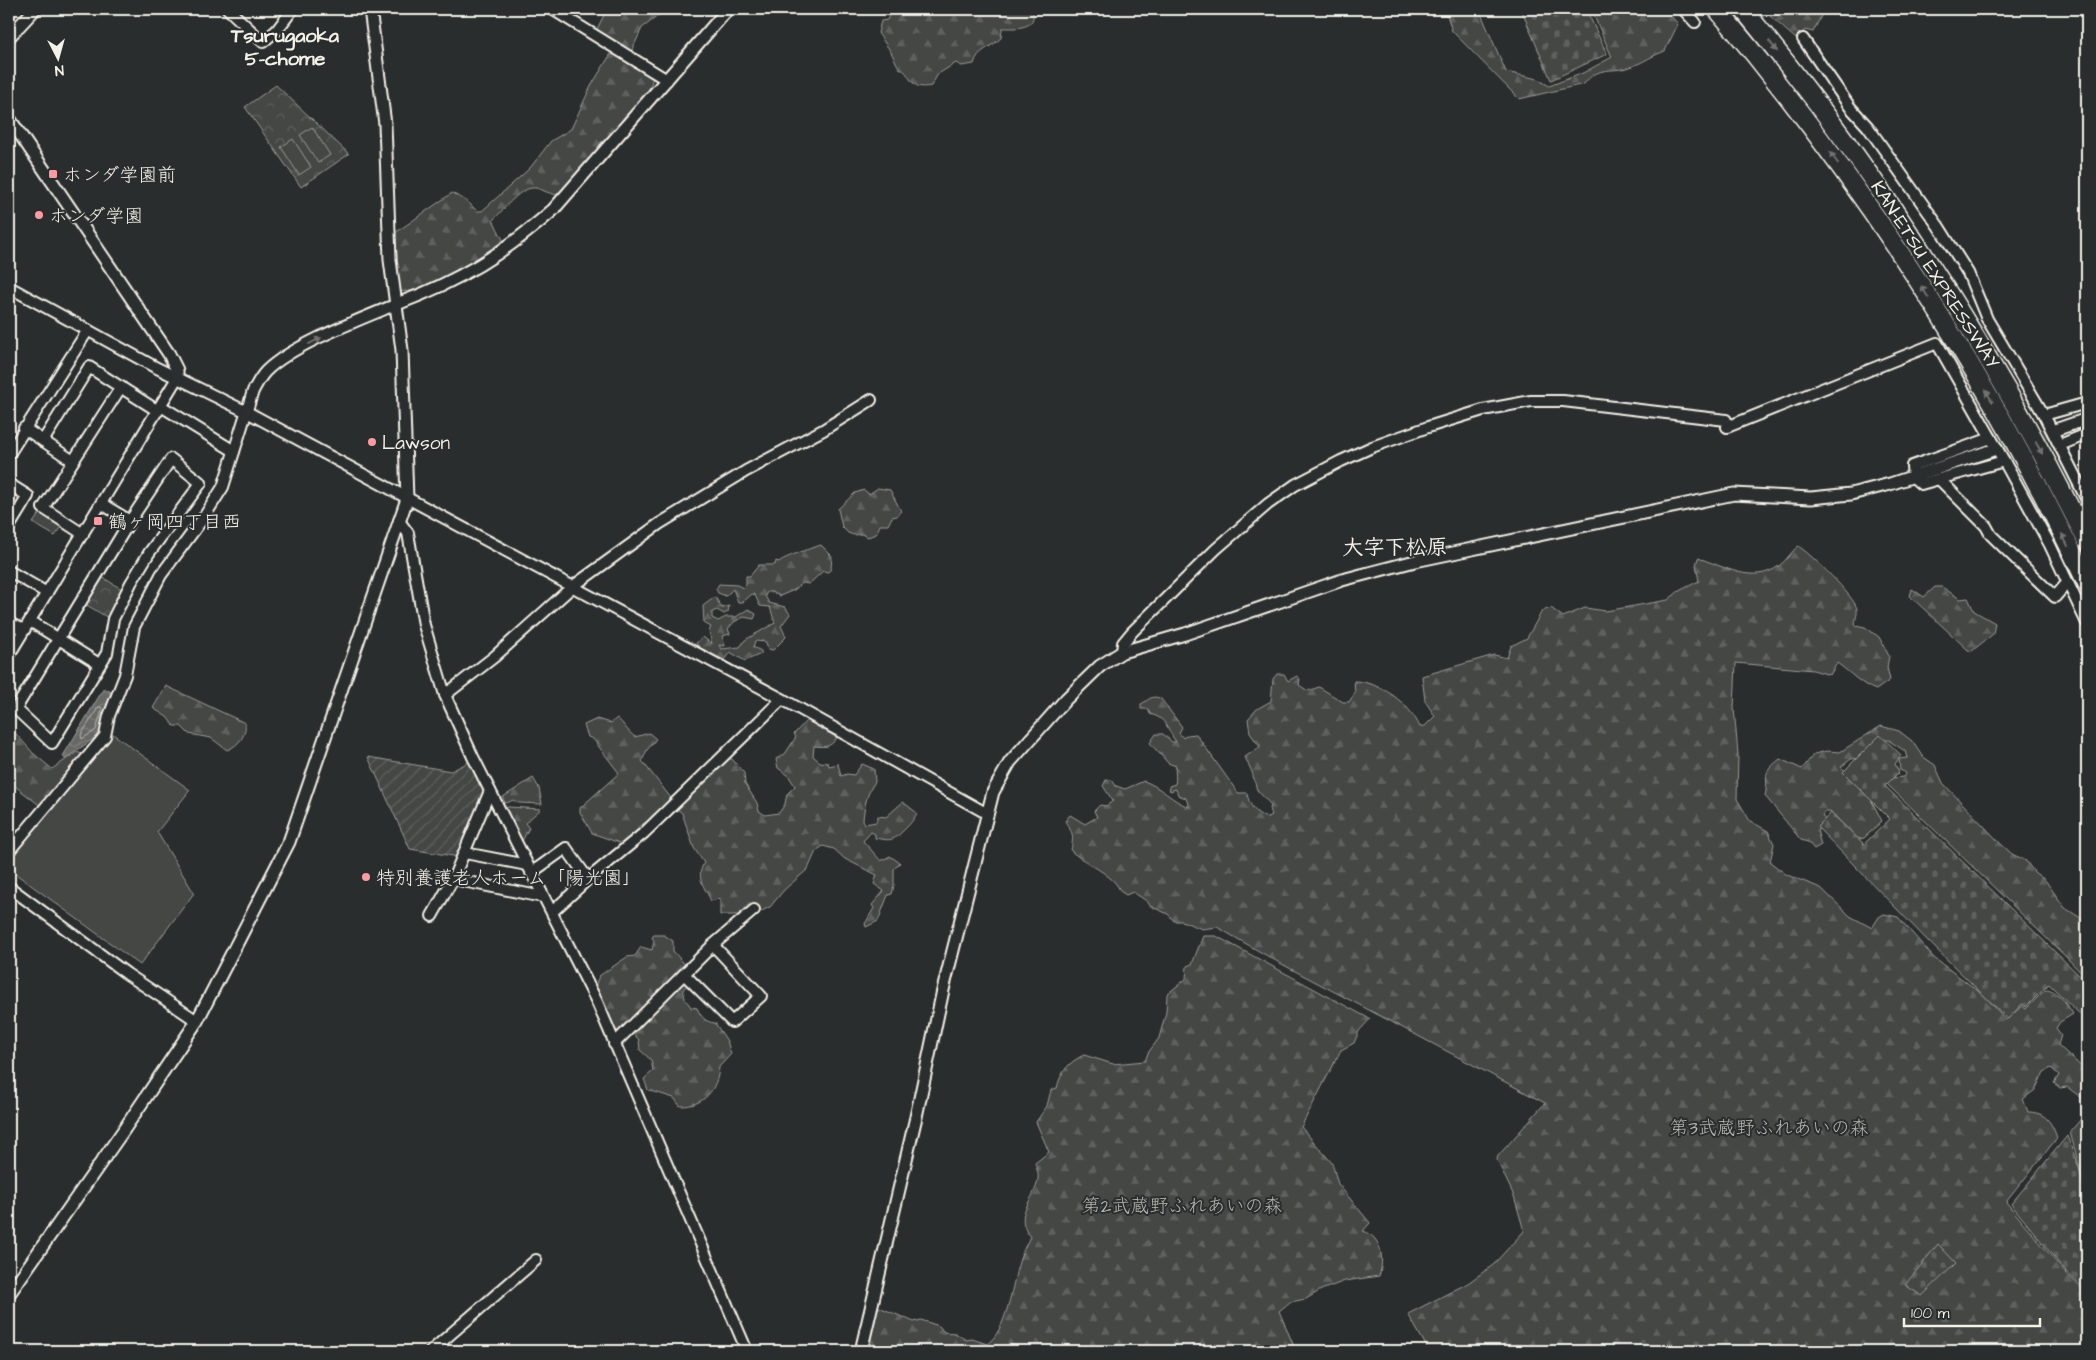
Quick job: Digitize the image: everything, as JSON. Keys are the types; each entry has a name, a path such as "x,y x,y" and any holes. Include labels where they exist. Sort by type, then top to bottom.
{"highway":[{"name":"KAN-ETSU EXPRESSWAY","path":"1717,9 1838,164 1915,276 1995,406 2087,583"},
{"name":"KAN-ETSU EXPRESSWAY","path":"1742,9 1816,101 1906,226 1973,331 2062,490 2087,541"}],"street":[{"path":"9,37 35,9"},
{"path":"228,9 263,42 277,30 293,9"},
{"path":"9,1294 197,1021 289,842 407,499 405,384 390,260 384,124 370,9"},
{"path":"552,9 667,80"},
{"path":"9,851 105,736 125,675 134,626 161,575 204,517 223,487 259,379 273,365 335,331 474,269 527,233 553,210 728,9"},
{"path":"1683,9 1695,22"},
{"path":"1803,39 1850,107 1868,127 1939,227 1968,273 1987,319 2044,415 2087,500"},
{"path":"9,118 169,354 178,373 160,409 9,655"},
{"path":"9,287 155,367 247,412 782,699 986,813"},
{"path":"9,454 88,330"},
{"path":"1122,652 1123,643 1132,632 1216,549 1262,509 1295,485 1372,447 1483,410 1531,401 1563,401 1727,423 1937,343 2004,461 2087,623"},
{"path":"155,367 162,364 169,354"},
{"path":"43,441 90,367 121,387 234,451"},
{"path":"84,534 43,508 121,387"},
{"path":"445,695 494,657 572,587 659,524 746,471 823,430 871,400"},
{"path":"2044,415 2087,403"},
{"path":"2055,430 2087,419"},
{"path":"24,428 73,461"},
{"path":"2060,445 2087,434"},
{"path":"1912,477 1912,466 1991,438"},
{"path":"861,1351 916,1117 943,990 986,813 993,792 1010,762 1066,699 1100,666 1122,652 1185,634 1342,580 1415,561 1717,497 1741,494 1789,498 1824,498 1863,492 1996,449"},
{"path":"171,459 201,483 149,552 131,583 113,619 107,653 52,743 18,711 18,705 58,639 130,521 171,459"},
{"path":"1912,477 1921,484 2004,461"},
{"path":"1939,479 1986,526 1991,535 2056,597 2068,583"},
{"path":"9,484 28,496 9,527"},
{"path":"102,504 130,521"},
{"path":"399,521 408,533 417,597 445,695 490,791 597,1002 747,1351"},
{"path":"9,571 47,592"},
{"path":"9,623 27,625 58,639 99,664"},
{"path":"552,912 644,832 782,699"},
{"path":"432,916 454,879 490,791"},
{"path":"465,853 529,869 566,848 588,879"},
{"path":"454,879 543,897"},
{"path":"9,887 126,974 197,1021"},
{"path":"614,1044 714,945 754,910"},
{"path":"684,975 732,1022 761,996 714,945"},
{"path":"431,1351 536,1260"}],"green space":[{"path":"607,9 661,9 662,13 642,28 628,59 653,76 651,85 641,103 605,141 601,142 595,155 587,160 587,164 559,195 530,188 519,194 493,220 504,242 468,264 421,288 400,291 395,233 452,193 468,202 477,211 482,211 530,168 551,141 571,129 591,86 612,52 593,37"},
{"path":"892,9 1032,9 1033,16 1032,21 1025,26 1002,28 1001,38 981,52 974,64 962,66 956,63 938,74 931,86 923,87 914,84 907,74 899,68 878,33 881,21 887,20"},
{"path":"1433,9 1479,9 1506,72 1538,79 1549,86 1583,73 1612,57 1591,9 1665,9 1678,24 1665,51 1641,63 1595,74 1584,84 1519,99 1452,31 1447,15 1439,15"},
{"path":"1521,9 1586,9 1607,54 1551,80"},
{"path":"1762,9 1832,9 1822,14 1813,32 1805,30 1796,39"},
{"path":"276,85 349,154 301,187 245,107"},
{"path":"312,127 330,155 318,163 300,135"},
{"path":"293,139 311,167 299,175 281,147"},
{"path":"878,488 890,490 901,511 897,516 892,517 888,525 880,525 876,534 868,537 862,534 854,535 848,533 842,527 838,509 855,493 864,490 869,494"},
{"path":"42,510 64,524 55,536 33,523"},
{"path":"821,545 832,556 831,569 828,572 823,571 809,584 803,583 794,590 780,596 767,592 765,596 769,603 785,607 790,614 781,626 786,637 773,650 768,649 766,642 755,641 753,647 761,651 761,654 745,661 730,652 724,660 702,651 696,643 703,637 712,644 709,631 711,627 704,623 703,606 715,597 722,608 729,606 728,612 724,614 717,610 712,612 712,618 718,621 726,617 736,617 748,609 756,614 754,619 744,617 734,622 728,629 730,634 722,636 725,646 719,645 721,649 740,647 745,640 775,623 770,607 760,606 755,595 752,594 743,602 738,602 733,589 726,596 718,593 716,589 719,584 737,585 743,588 746,585 746,576 750,576 759,565 775,565 776,561 779,562 792,555"},
{"name":"第3武蔵野ふれあいの森","path":"1798,546 1821,566 1849,595 1857,609 1855,625 1865,627 1879,637 1889,656 1887,667 1890,680 1876,690 1870,688 1837,663 1830,675 1813,670 1736,663 1734,708 1738,754 1737,799 1750,821 1768,831 1774,844 1770,862 1787,875 1821,888 1850,916 1872,928 1879,917 1884,914 1898,917 1934,958 1986,997 2006,1020 2022,1006 2026,1009 2045,990 2058,995 2071,1010 2073,1014 2060,1022 2056,1028 2061,1035 2058,1045 2087,1072 2087,1102 2067,1087 2060,1088 2054,1083 2059,1075 2051,1068 2044,1072 2035,1090 2023,1099 2028,1112 2034,1112 2047,1119 2053,1127 2057,1138 2006,1202 2066,1274 2087,1293 2087,1338 2080,1351 1429,1351 1408,1314 1468,1283 1493,1265 1524,1231 1514,1196 1497,1160 1498,1156 1545,1103 1278,962 1217,927 1202,929 1182,921 1174,921 1168,914 1150,906 1148,902 1133,892 1126,895 1120,891 1106,874 1071,851 1072,834 1065,821 1070,815 1085,824 1097,817 1094,811 1100,805 1106,806 1113,801 1103,786 1106,780 1112,780 1116,786 1125,789 1144,781 1189,807 1186,798 1178,795 1176,789 1170,791 1169,786 1176,782 1176,766 1168,763 1150,743 1156,734 1163,734 1172,742 1176,742 1164,721 1150,714 1148,709 1141,709 1141,704 1151,698 1161,699 1182,727 1179,733 1183,738 1187,735 1196,734 1238,793 1247,793 1253,808 1267,818 1272,815 1271,805 1257,790 1245,757 1260,747 1250,733 1248,719 1257,709 1271,701 1273,679 1277,674 1284,674 1288,681 1297,676 1300,679 1299,685 1308,691 1319,687 1343,702 1349,702 1355,693 1354,681 1374,685 1393,695 1409,710 1420,727 1425,726 1435,716 1425,701 1422,676 1494,655 1507,658 1511,646 1527,638 1542,611 1551,608 1563,617 1585,608 1606,611 1668,600 1679,591 1699,581 1696,565 1698,558 1739,572 1759,574 1779,566"},
{"path":"102,577 123,590 110,619 85,604"},
{"path":"1935,587 1942,587 1960,599 1968,598 1974,611 1995,623 1993,634 1972,651 1968,650 1910,596 1912,589 1924,597"},
{"path":"166,686 245,723 245,732 241,740 227,750 211,738 189,734 181,726 174,726 167,717 153,708"},
{"path":"617,718 635,737 649,733 656,739 647,750 642,761 671,798 681,804 727,759 732,759 744,773 745,784 757,803 759,811 765,815 779,813 785,804 787,794 795,786 788,775 778,768 776,759 785,754 796,737 794,734 807,720 837,738 832,744 827,746 814,746 813,756 820,762 828,763 829,766 838,764 841,776 847,774 854,775 862,764 874,769 875,782 865,805 863,820 865,824 876,822 878,816 886,817 903,802 917,813 910,824 894,838 889,840 875,838 875,834 871,832 863,841 881,861 890,856 900,863 894,869 892,894 888,895 878,921 866,927 865,924 874,908 872,905 884,891 874,884 877,875 845,859 834,849 823,846 816,851 808,869 784,890 770,907 753,915 720,915 720,898 711,901 704,887 700,873 704,863 694,848 682,813 677,809 665,810 638,827 639,837 625,845 592,833 580,812 580,808 619,773 593,739 588,737 584,725 597,719 611,723"},
{"path":"9,726 33,753 52,769 77,752 84,755 42,807 15,786 12,770 9,771"},
{"path":"1881,726 1899,731 1912,741 1922,756 1935,765 1943,783 2001,844 2012,854 2026,861 2034,872 2045,880 2065,908 2087,922 2087,987 2086,978 2067,958 1887,784 1892,778 1903,777 1906,773 1900,770 1899,759 1907,758 1905,751 1888,740 1879,740 1863,758 1851,759 1841,767 1866,790 1882,821 1864,838 1854,840 1847,834 1847,828 1830,812 1824,812 1822,816 1826,821 1825,826 1817,830 1821,845 1814,849 1808,842 1801,840 1765,796 1767,772 1780,759 1802,769 1814,754 1827,751 1840,752"},
{"path":"113,734 190,790 157,832 194,893 140,965 9,869 9,859"},
{"path":"1880,735 1901,755 1895,764 1899,772 1885,786 2087,983 2087,1021 2049,984 2026,1007 2022,1004 2008,1019 1930,943 1817,827 1831,813 1864,844 1890,819 1843,772"},
{"path":"368,757 451,771 469,762 485,795 459,857 410,849"},
{"path":"533,778 539,788 542,804 519,803 513,800 507,803 503,800 503,797"},
{"path":"504,808 541,809 525,823 529,828 521,843"},
{"path":"654,935 664,935 673,941 673,951 688,968 689,984 683,989 685,999 691,1007 697,1008 700,1014 709,1022 715,1023 727,1041 731,1054 719,1067 716,1083 708,1095 688,1106 680,1106 674,1098 648,1090 644,1079 653,1071 651,1060 640,1050 639,1040 633,1033 618,1033 608,1018 595,986 599,976 627,957 635,956 641,947 652,950 654,941 652,937"},
{"name":"第2武蔵野ふれあいの森","path":"1203,936 1216,936 1370,1019 1359,1031 1354,1043 1341,1050 1301,1127 1332,1163 1338,1184 1370,1223 1363,1231 1378,1243 1382,1262 1379,1276 1345,1281 1321,1290 1306,1299 1290,1302 1279,1311 1296,1351 866,1351 871,1325 879,1307 914,1322 921,1320 939,1326 944,1332 955,1333 966,1340 972,1339 987,1344 994,1338 1004,1318 1020,1259 1030,1237 1023,1221 1026,1207 1038,1179 1035,1163 1049,1152 1036,1122 1047,1106 1051,1090 1057,1088 1066,1068 1084,1055 1113,1064 1145,1061 1148,1053 1159,1038 1166,1012 1167,994 1186,979 1187,966 1192,964"},
{"path":"2087,1112 2087,1195 2070,1132"},
{"path":"2067,1136 2079,1168 2087,1205 2087,1291 2066,1272 2011,1204"},
{"path":"1938,1244 1956,1263 1922,1296 1905,1285"}],"water":[{"path":"104,688 113,693 100,734 65,759 63,756"}],"tunnel":[{"path":"1996,449 2055,430"}],"place":[{"name":"ホンダ学園前","path":"53,174"},
{"name":"ホンダ学園","path":"39,215"},
{"name":"Lawson","path":"372,442"},
{"name":"鶴ヶ岡四丁目西","path":"98,521"},
{"name":"特別養護老人ホーム「陽光園」","path":"366,877"}],"district":[{"name":"Tsurugaoka 5-chome","path":"285,46"},
{"name":"大字下松原","path":"1395,547"}]}
